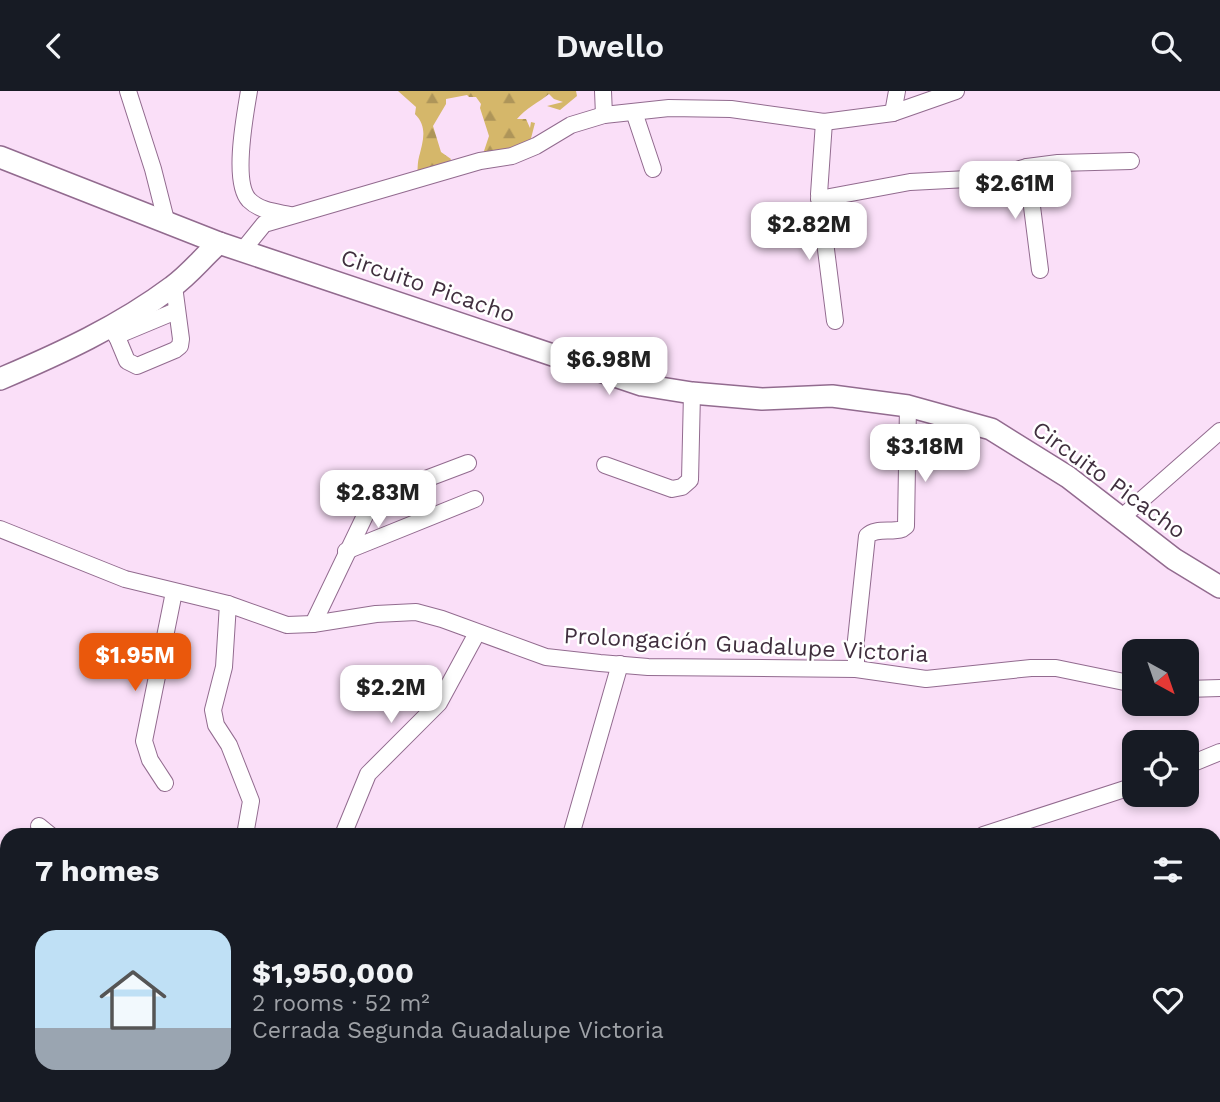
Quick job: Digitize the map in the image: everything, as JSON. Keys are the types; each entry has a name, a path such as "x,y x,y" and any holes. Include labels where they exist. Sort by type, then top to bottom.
{"main road":[{"name":"Circuito Picacho","path":"0,157 219,243 642,386 762,399 832,396 908,407 991,429 1068,477 1174,559 1220,587"},
{"path":"0,379 114,330 174,286 219,243"}],"street":[{"path":"128,91 167,224"},
{"path":"249,91 240,181 247,198 260,208 292,216"},
{"path":"603,91 604,115"},
{"path":"893,114 897,91"},
{"path":"243,250 264,224 480,161 512,156 536,146 571,125 604,115 669,108 731,109 824,123 893,114 956,91"},
{"path":"634,112 653,169"},
{"path":"824,123 819,199 835,321"},
{"path":"819,199 910,182 987,178 1027,167 1058,163 1131,160"},
{"path":"1027,167 1040,270"},
{"path":"174,286 180,346 137,366 131,365 114,330 176,311"},
{"path":"606,465 672,489 682,487 690,480 692,393"},
{"path":"856,669 856,640 867,536 870,532 902,530 906,526 908,407"},
{"path":"1121,518 1220,431"},
{"path":"313,624 373,499 468,463"},
{"path":"346,551 475,499"},
{"name":"Prolongación Guadalupe Victoria","path":"0,529 125,579 228,604 287,625 416,612 546,657 648,667 856,669 926,679 1031,667 1056,668 1122,682"},
{"path":"165,783 150,760 144,741 174,592"},
{"path":"228,604 224,667 213,710 216,725 229,745 251,801 247,828"},
{"path":"346,828 369,774 439,703 477,633"},
{"path":"573,828 620,664"},
{"path":"1199,689 1220,688"},
{"path":"1199,761 1220,752"},
{"path":"1005,828 1122,790"}],"green space":[{"path":"398,91 576,91 577,96 560,110 547,106 563,102 549,94 528,109 517,119 526,119 530,128 531,122 535,123 529,146 478,169 489,136 481,104 476,97 467,95 446,99 446,104 433,126 441,152 451,159 444,174 417,180 423,140 422,124 415,114 416,107"}]}
